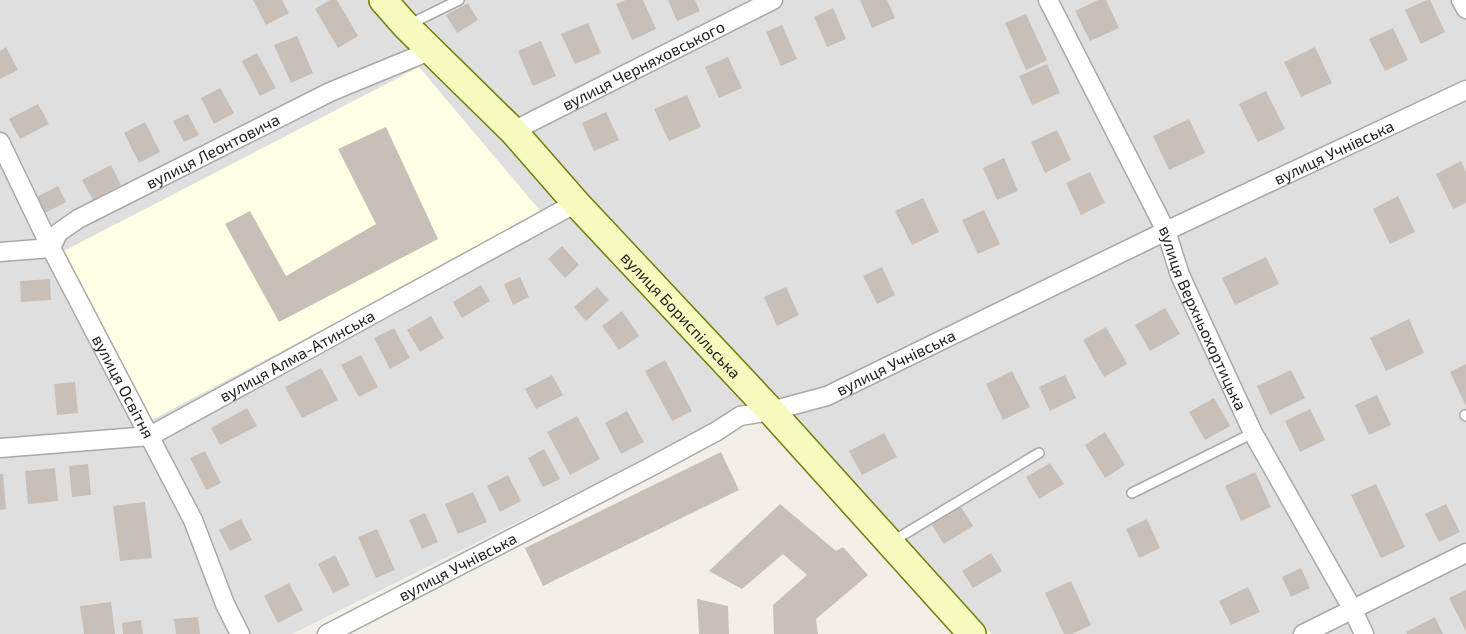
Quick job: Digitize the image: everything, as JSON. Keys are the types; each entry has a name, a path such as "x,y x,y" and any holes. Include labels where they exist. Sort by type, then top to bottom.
{"main road":[{"name":"вулиця Бориспільська","path":"383,0 406,26 513,130 576,203 771,411 972,634"}],"street":[{"name":"вулиця Черняховського","path":"513,130 773,0"},
{"name":"вулиця Верхньохортицька","path":"1048,0 1166,231 1180,274 1253,433 1353,610 1364,634"},
{"path":"1461,0 1466,9"},
{"name":"вулиця Леонтовича","path":"51,248 58,233 78,219 330,92 432,50"},
{"name":"вулиця Учнівська","path":"327,634 654,465 740,416 771,411 827,396 1166,231 1466,90"},
{"name":"вулиця Освітня","path":"0,142 51,248 193,520 225,604 240,634"},
{"name":"вулиця Алма-Атинська","path":"0,448 150,436 576,203"},
{"path":"0,252 51,248"},
{"path":"1303,634 1466,553"}],"lane":[{"path":"406,26 459,0"},
{"path":"1132,493 1253,433"},
{"path":"891,543 1039,453"}],"shaded area":[{"path":"0,0 1466,0 1466,634 992,634 774,395 292,634 0,634"},
{"path":"419,67 542,213 152,420 60,253"}],"building":[{"path":"253,0 282,0 289,13 266,25"},
{"path":"330,0 337,0 358,36 338,48 315,9"},
{"path":"626,0 643,0 656,29 632,40 616,4"},
{"path":"668,0 695,0 700,11 677,21"},
{"path":"860,0 887,0 895,18 872,28"},
{"path":"1098,0 1106,0 1119,28 1090,41 1075,11"},
{"path":"1430,0 1445,32 1421,44 1405,10"},
{"path":"468,3 478,20 457,33 446,15"},
{"path":"833,8 846,39 827,47 814,17"},
{"path":"1026,14 1047,60 1026,70 1005,23"},
{"path":"588,23 601,53 575,64 561,34"},
{"path":"782,25 797,59 781,66 766,32"},
{"path":"1393,28 1408,60 1385,71 1369,39"},
{"path":"297,36 313,73 291,83 274,45"},
{"path":"541,41 556,76 533,86 518,51"},
{"path":"6,47 18,70 0,79 0,51"},
{"path":"1315,47 1332,83 1301,97 1284,62"},
{"path":"257,53 276,88 260,96 242,61"},
{"path":"728,57 742,88 719,98 705,67"},
{"path":"1047,64 1060,93 1032,105 1019,76"},
{"path":"220,88 234,113 214,124 201,98"},
{"path":"1266,91 1285,129 1258,142 1239,104"},
{"path":"687,95 701,127 669,141 654,109"},
{"path":"38,104 49,124 20,139 9,119"},
{"path":"606,112 619,140 594,151 582,123"},
{"path":"188,114 199,135 184,142 173,121"},
{"path":"1189,119 1205,153 1169,170 1153,136"},
{"path":"145,122 160,152 139,163 124,133"},
{"path":"386,127 438,239 279,322 225,224 250,211 286,276 376,224 338,149"},
{"path":"1057,130 1071,160 1045,173 1031,142"},
{"path":"1004,158 1018,191 997,200 983,168"},
{"path":"1461,161 1466,172 1466,203 1453,209 1436,174"},
{"path":"111,165 121,185 93,200 82,180"},
{"path":"1090,172 1105,203 1081,215 1066,183"},
{"path":"58,186 66,202 43,214 35,198"},
{"path":"1398,196 1415,232 1390,244 1373,209"},
{"path":"923,198 939,232 912,245 895,211"},
{"path":"984,210 1000,244 978,254 962,220"},
{"path":"562,246 579,265 565,278 548,259"},
{"path":"1266,257 1279,284 1235,305 1222,278"},
{"path":"882,267 895,295 877,304 863,276"},
{"path":"520,277 529,297 513,305 504,284"},
{"path":"50,279 51,300 21,302 20,281"},
{"path":"481,285 490,301 462,318 453,302"},
{"path":"597,287 609,300 586,321 574,307"},
{"path":"786,287 799,315 777,326 764,297"},
{"path":"1165,308 1180,334 1150,351 1135,325"},
{"path":"622,311 639,336 619,350 602,326"},
{"path":"431,316 444,338 420,352 407,330"},
{"path":"1409,319 1424,353 1386,371 1370,338"},
{"path":"1106,327 1127,364 1104,377 1083,340"},
{"path":"394,328 410,358 390,369 374,338"},
{"path":"361,355 378,387 359,397 341,365"},
{"path":"665,360 692,411 672,421 645,371"},
{"path":"1466,364 1466,406 1450,372"},
{"path":"321,368 338,400 302,418 285,387"},
{"path":"1291,370 1305,398 1270,415 1257,386"},
{"path":"1012,371 1030,407 1003,420 986,384"},
{"path":"552,375 563,395 536,409 525,389"},
{"path":"1065,375 1076,398 1050,411 1039,387"},
{"path":"75,382 78,413 57,415 54,384"},
{"path":"1377,395 1391,425 1369,435 1355,405"},
{"path":"1214,398 1230,426 1205,440 1189,412"},
{"path":"247,408 257,426 220,445 211,428"},
{"path":"1310,409 1325,440 1300,452 1285,421"},
{"path":"627,411 644,442 621,454 605,423"},
{"path":"577,416 600,459 570,475 547,432"},
{"path":"1105,432 1125,465 1105,478 1085,445"},
{"path":"884,433 897,457 862,475 849,451"},
{"path":"544,449 560,479 543,487 528,458"},
{"path":"205,451 221,483 206,490 190,458"},
{"path":"721,452 739,490 543,586 525,548"},
{"path":"1050,463 1064,484 1039,499 1026,477"},
{"path":"88,464 91,495 72,497 69,466"},
{"path":"55,468 58,501 28,504 25,471"},
{"path":"1255,472 1271,507 1241,521 1225,486"},
{"path":"0,474 3,474 6,509 0,510"},
{"path":"508,475 521,501 500,512 487,486"},
{"path":"1376,484 1405,547 1381,558 1351,495"},
{"path":"473,492 487,522 458,534 445,504"},
{"path":"145,502 152,558 120,561 113,506"},
{"path":"780,504 836,551 843,547 868,575 816,619 818,634 774,634 773,605 807,575 783,554 742,589 709,571"},
{"path":"959,504 973,526 944,544 930,522"},
{"path":"1446,504 1460,532 1439,542 1425,514"},
{"path":"425,513 438,542 422,549 409,520"},
{"path":"241,519 252,540 230,551 219,530"},
{"path":"1147,519 1160,548 1139,558 1126,529"},
{"path":"377,529 395,570 376,578 358,537"},
{"path":"991,553 1002,571 973,588 962,571"},
{"path":"335,555 350,585 333,593 318,564"},
{"path":"1301,568 1310,588 1291,597 1282,577"},
{"path":"1071,581 1091,625 1072,634 1064,634 1045,593"},
{"path":"289,583 303,610 278,623 264,596"},
{"path":"1248,587 1260,612 1231,625 1219,601"},
{"path":"1466,590 1466,631 1449,598"},
{"path":"697,599 728,606 729,634 699,634"},
{"path":"111,602 115,634 84,634 80,606"},
{"path":"198,617 200,634 176,634 174,619"},
{"path":"1435,617 1443,634 1407,634 1406,632"},
{"path":"141,620 143,634 123,634 122,623"}]}
